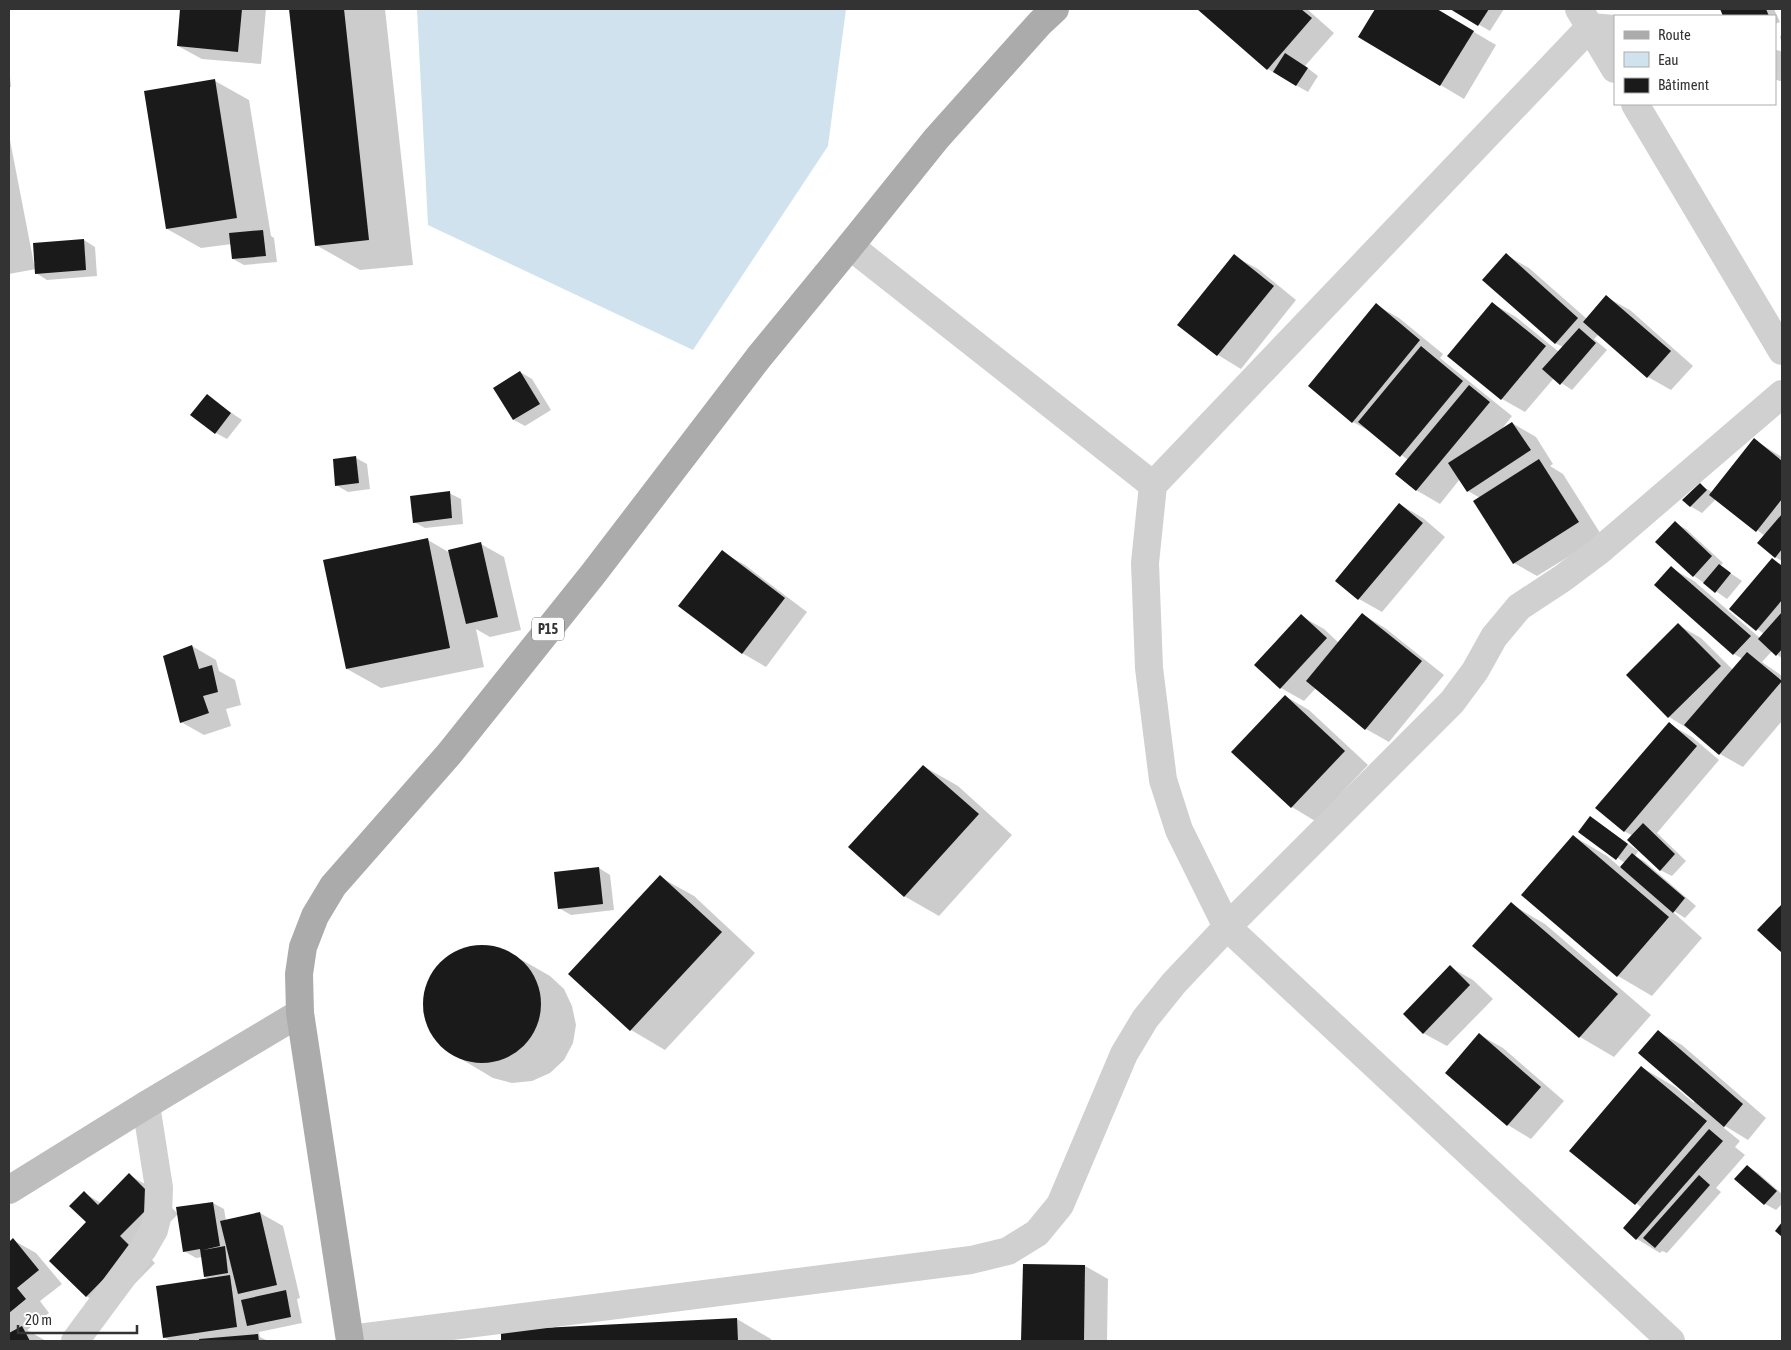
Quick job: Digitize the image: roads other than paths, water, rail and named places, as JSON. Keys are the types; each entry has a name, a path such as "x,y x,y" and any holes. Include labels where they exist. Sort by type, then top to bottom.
{"main road":[{"name":"P15","path":"350,1340 300,1013 299,974 303,947 315,916 332,886 448,754 593,574 759,357 936,139 1020,45 1055,9"}],"street":[{"path":"1614,67 1595,21 1153,485 1145,563 1148,658 1163,780 1179,830 1227,927 1670,1341"},
{"path":"1636,105 1782,351"},
{"path":"850,246 1153,485"},
{"path":"350,1340 971,1260 1008,1251 1037,1233 1060,1205 1124,1054 1145,1019 1174,983 1227,927 1452,702 1476,671 1494,636 1519,607 1564,578 1599,551 1782,394"},
{"path":"9,1190 300,1013"},
{"path":"75,1341 143,1249 154,1230 158,1214 159,1188 146,1105"}],"water":[{"path":"417,9 846,9 828,146 693,350 428,225"}]}
